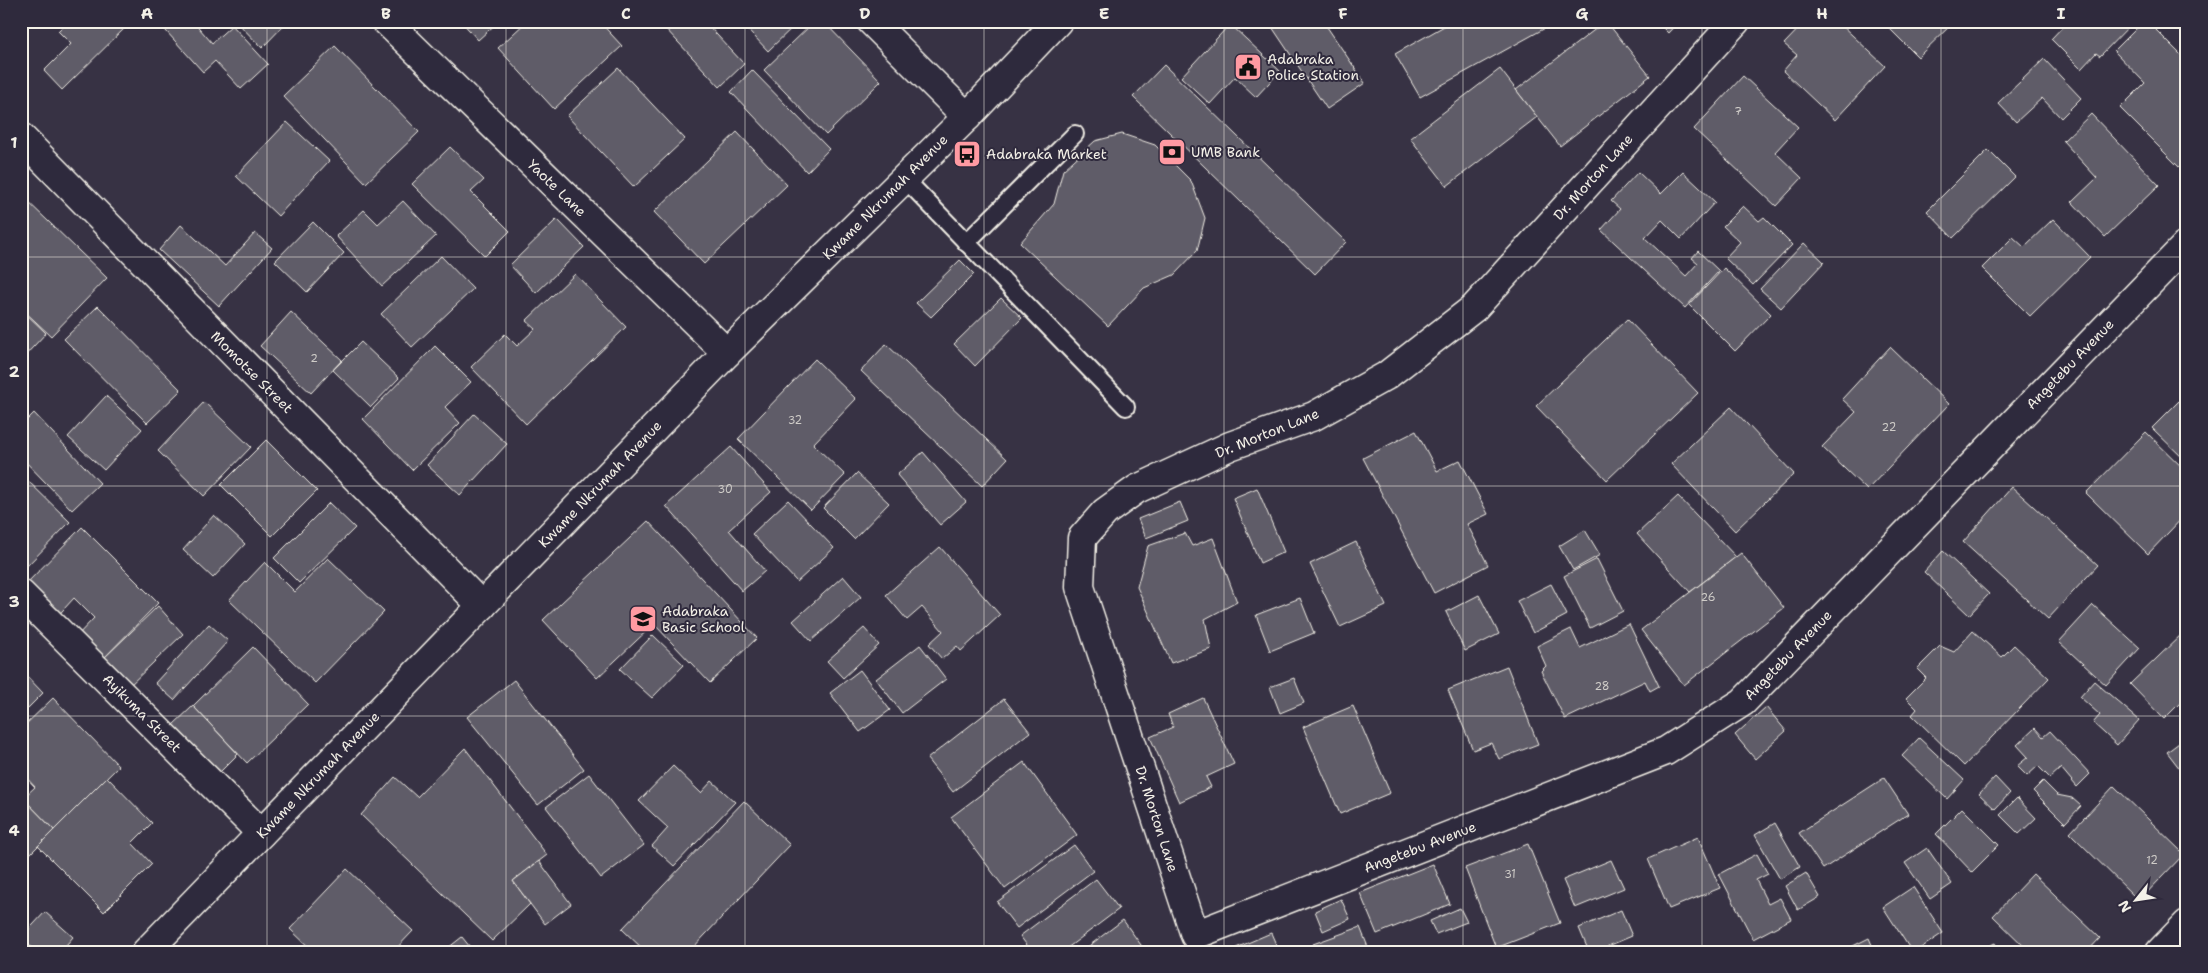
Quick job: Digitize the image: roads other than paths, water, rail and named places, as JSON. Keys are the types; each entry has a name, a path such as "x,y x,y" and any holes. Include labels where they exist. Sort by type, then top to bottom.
{"street":[{"name":"Yaote Lane","path":"386,21 727,353"},
{"path":"871,21 967,117"},
{"name":"Kwame Nkrumah Avenue","path":"146,952 727,353 967,117 1058,21"},
{"name":"Dr. Morton Lane","path":"1195,935 1080,588 1082,538 1105,512 1136,489 1230,446 1314,416 1386,376 1474,308 1736,21"},
{"name":"Momotse Street","path":"21,137 482,606"},
{"name":"Angetebu Avenue","path":"1195,935 1666,751 1743,702 2187,244"},
{"name":"Ayikuma Street","path":"21,594 261,833"},
{"path":"2160,952 2187,924"}],"lane":[{"path":"966,242 1075,134"},
{"path":"904,178 1126,407"}],"place":[{"name":"Adabraka Police Station","path":"1248,67"},
{"name":"UMB Bank","path":"1172,152"},
{"name":"Adabraka Market","path":"967,154"},
{"name":"Adabraka Basic School","path":"643,619"}]}
